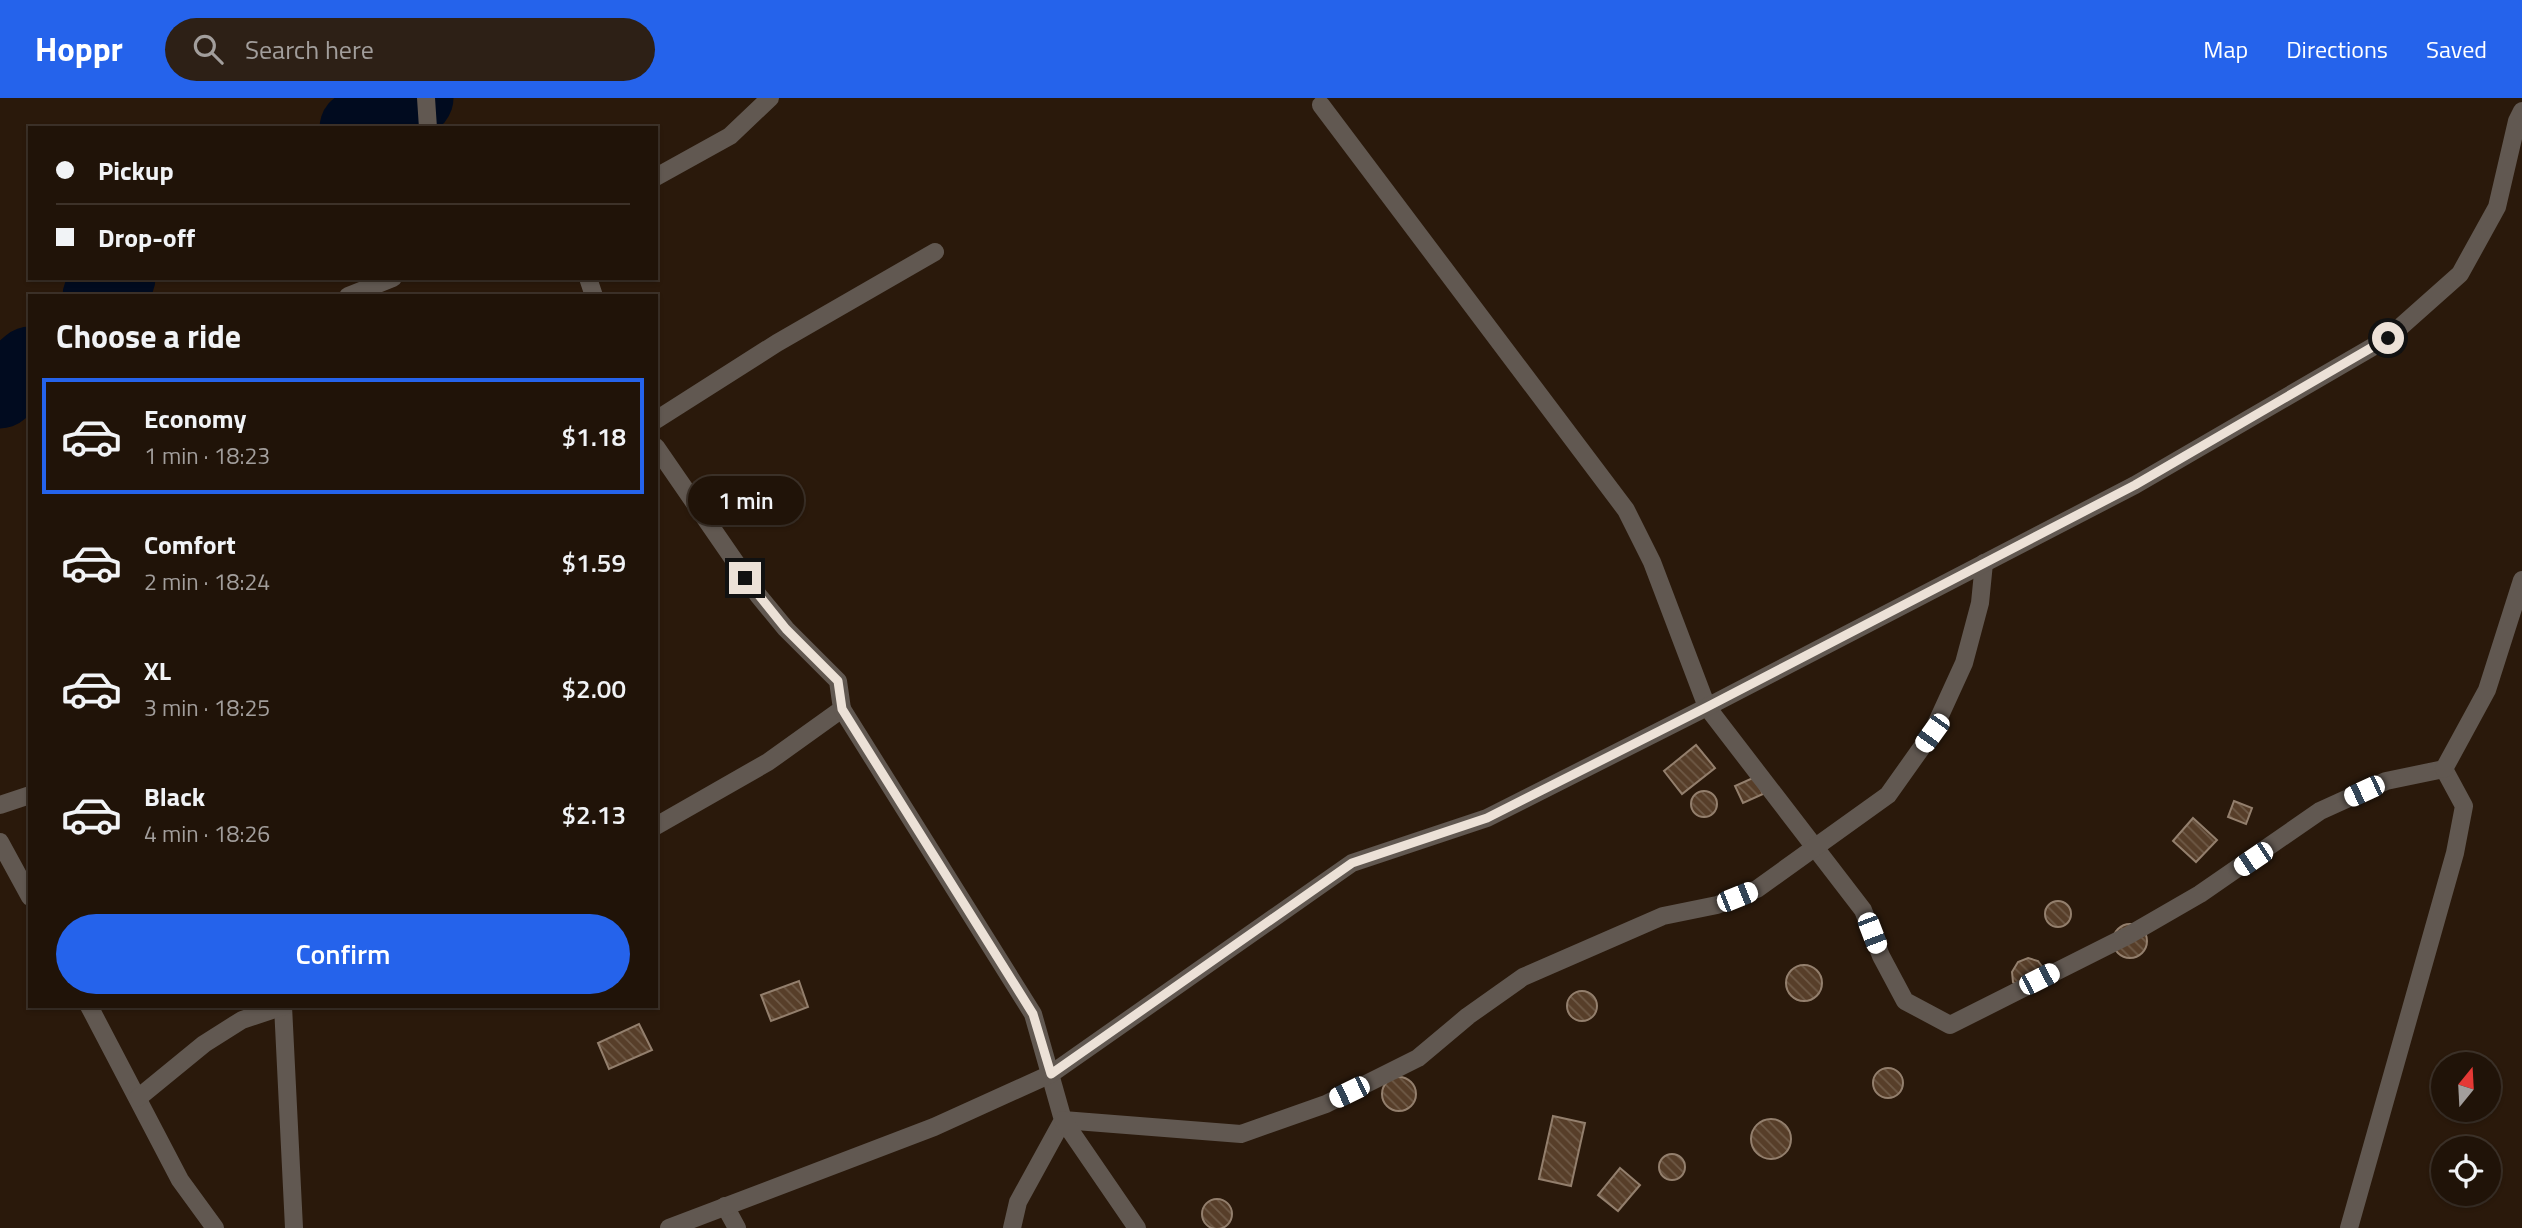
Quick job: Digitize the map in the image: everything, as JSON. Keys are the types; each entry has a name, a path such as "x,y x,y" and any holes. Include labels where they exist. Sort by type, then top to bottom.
{"lane":[{"path":"426,98 428,126"},
{"path":"658,176 730,136 770,98"},
{"path":"1321,105 1626,510 1652,562 1707,707 1863,910 1881,956 1905,1001 1950,1024 2129,934 2200,894 2320,811 2386,781 2444,769 2487,690 2522,580"},
{"path":"668,1228 934,1127 1051,1074 1352,863 1487,818 1707,707 2135,485 2388,338 2460,274 2497,207 2517,121 2522,111"},
{"path":"658,419 777,343 935,252"},
{"path":"352,294 382,280"},
{"path":"658,450 758,595 786,629 838,681 842,709 1033,1014 1063,1120 1137,1228"},
{"path":"1063,1120 1241,1133 1314,1108 1418,1058 1468,1016 1523,977 1663,916 1717,905 1757,889 1888,795 1932,733 1964,663 1980,603 1984,563"},
{"path":"658,825 768,762 842,709"},
{"path":"2349,1228 2455,853 2464,806 2444,769"},
{"path":"0,805 28,795"},
{"path":"0,842 28,893"},
{"path":"90,1008 180,1180 215,1228"},
{"path":"138,1098 214,1038 242,1020 277,1008"},
{"path":"283,1008 294,1228"},
{"path":"1012,1228 1018,1202 1063,1120"},
{"path":"725,1206 737,1228"}],"building":[{"path":"1696,745 1715,768 1682,794 1664,771"},
{"path":"1755,777 1763,794 1743,803 1735,786"},
{"path":"1704,791 1713,795 1717,804 1713,813 1704,817 1695,813 1691,804 1695,795"},
{"path":"2234,801 2252,808 2246,824 2228,817"},
{"path":"2193,818 2217,840 2196,862 2173,841"},
{"path":"2058,901 2067,905 2071,914 2067,923 2058,927 2049,923 2045,914 2049,905"},
{"path":"2130,924 2142,929 2147,941 2142,953 2130,958 2118,953 2113,941 2118,929"},
{"path":"2028,958 2038,961 2044,969 2020,990 2013,982 2012,972 2018,962"},
{"path":"1804,965 1817,970 1822,983 1817,996 1804,1001 1791,996 1786,983 1791,970"},
{"path":"799,981 808,1007 771,1021 761,995"},
{"path":"1582,991 1593,995 1597,1006 1593,1017 1582,1021 1571,1017 1567,1006 1571,995"},
{"path":"639,1024 652,1050 609,1069 598,1043"},
{"path":"1888,1068 1899,1072 1903,1083 1899,1094 1888,1098 1877,1094 1873,1083 1877,1072"},
{"path":"1399,1077 1411,1082 1416,1094 1411,1106 1399,1111 1387,1106 1382,1094 1387,1082"},
{"path":"1553,1116 1585,1123 1571,1186 1539,1179"},
{"path":"1771,1119 1785,1125 1791,1139 1785,1153 1771,1159 1757,1153 1751,1139 1757,1125"},
{"path":"1672,1154 1681,1158 1685,1167 1681,1176 1672,1180 1663,1176 1659,1167 1663,1158"},
{"path":"1620,1168 1640,1185 1618,1211 1598,1195"},
{"path":"1217,1199 1223,1200 1231,1208 1231,1220 1223,1228 1217,1229 1211,1228 1203,1220 1202,1214 1203,1208 1211,1200"}],"waterway":[{"path":"361,126 416,98"},
{"path":"102,294 116,280"},
{"path":"0,391 28,366"}],"route":[{"path":"745,578 786,629 838,681 842,709 1033,1014 1051,1074 1352,863 1410,846 1487,818 1707,707 2135,485 2388,338"}]}
